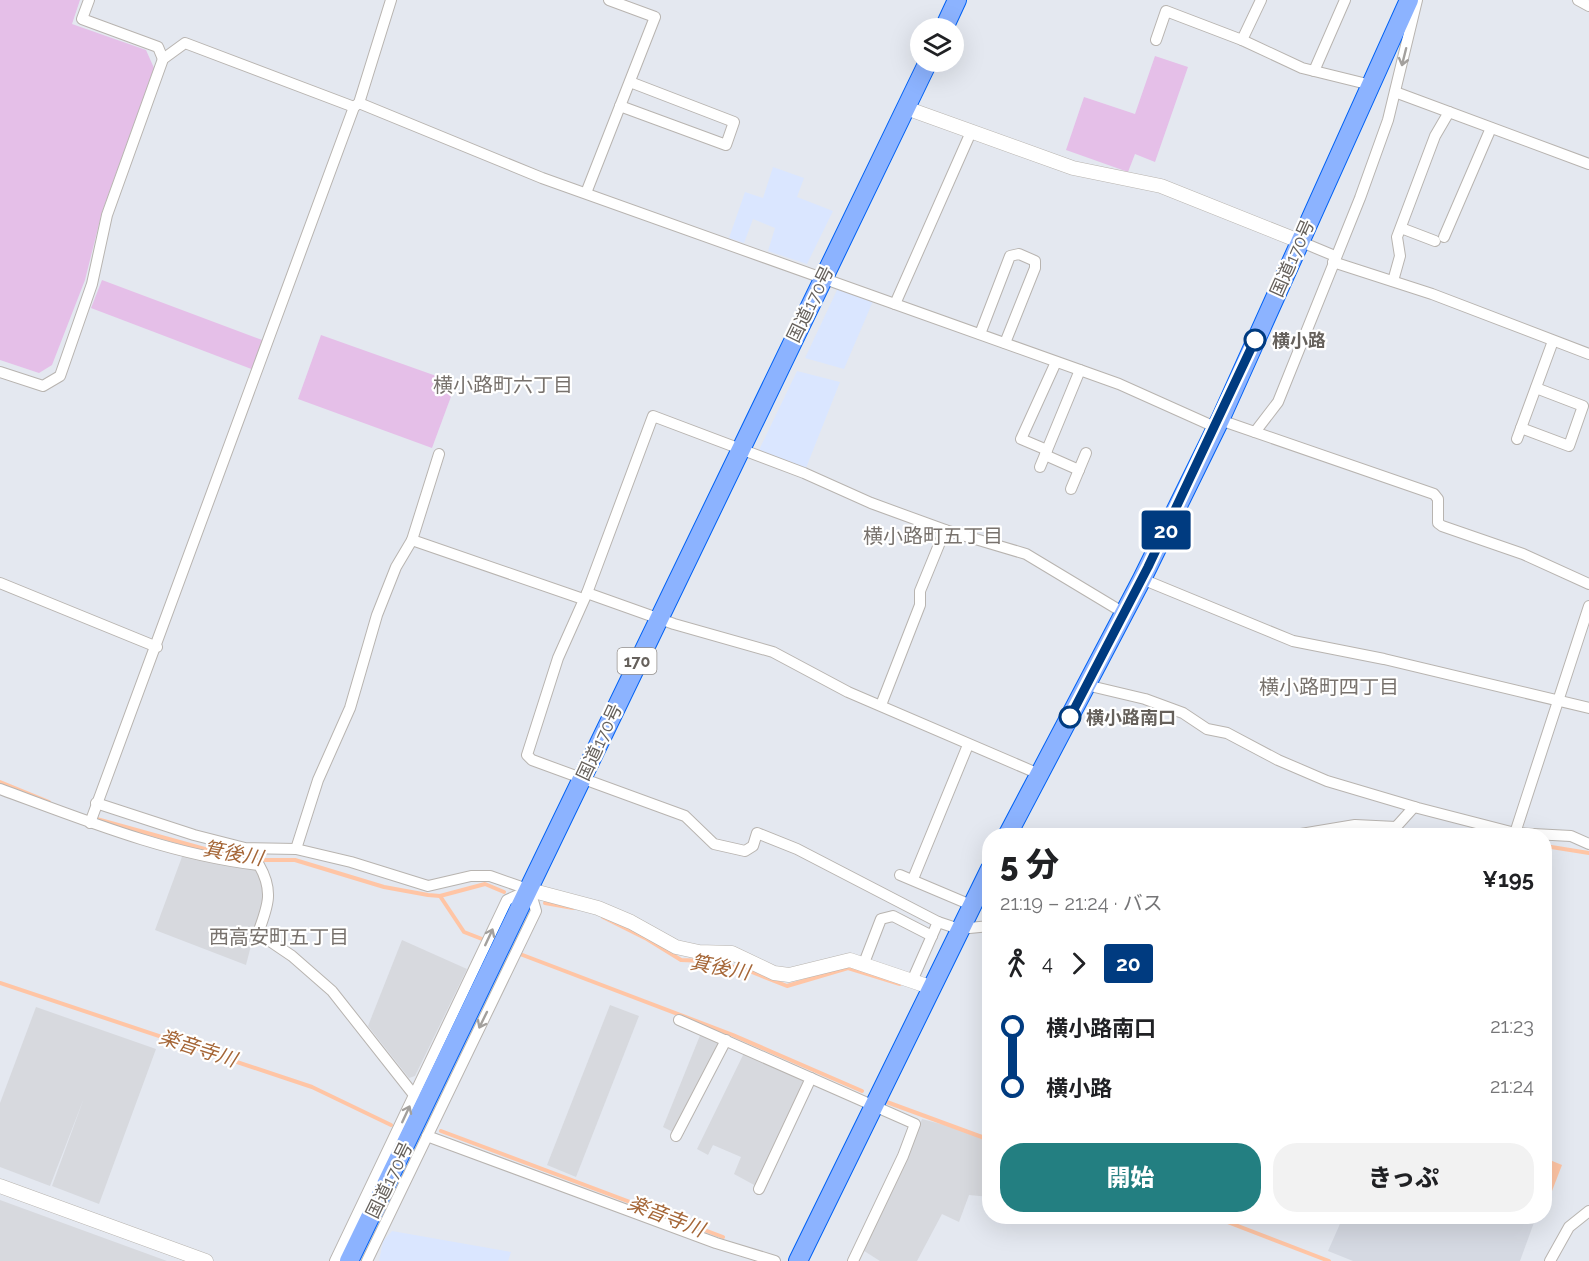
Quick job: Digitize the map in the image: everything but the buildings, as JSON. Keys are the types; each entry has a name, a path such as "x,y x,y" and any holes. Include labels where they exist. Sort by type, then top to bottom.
{"highway":[{"path":"949,18 957,0"},
{"name":"国道170号","path":"1011,828 1142,579 1218,423 1408,0"},
{"name":"国道170号","path":"349,1261 530,890 657,619 923,72"},
{"path":"798,1261 982,884"}],"street":[{"path":"89,0 82,19 158,47 164,58"},
{"path":"90,823 136,694 157,647 357,105 391,0"},
{"path":"586,193 655,17 609,0"},
{"path":"1242,40 1261,0"},
{"path":"1314,71 1345,0"},
{"path":"1255,432 1278,402 1360,198 1395,92 1417,0"},
{"path":"1578,0 1589,6"},
{"path":"1156,40 1166,11 1242,40 1302,68 1371,85"},
{"path":"0,372 44,386 60,376 92,284 107,215 164,58 185,43 357,105 542,178 1080,370 1188,413 1255,432 1434,494 1438,499 1438,523 1442,526 1523,554 1589,584"},
{"path":"620,106 726,145 734,122 630,82"},
{"path":"1395,92 1589,164"},
{"path":"906,108 1073,168 1161,186 1299,241 1334,259 1589,354"},
{"path":"1394,280 1400,256 1397,237 1435,136 1449,112"},
{"path":"1401,228 1439,239 1491,128"},
{"path":"895,304 971,132"},
{"path":"980,334 1010,256 1020,254 1035,261 1035,268 1005,344"},
{"path":"1517,439 1553,341"},
{"path":"1056,362 1022,439 1079,470"},
{"path":"1040,467 1080,370"},
{"path":"1521,428 1569,446 1584,406 1536,388"},
{"path":"982,927 958,929 938,922 797,849 757,833 753,846 745,851 714,844 685,816 532,760 527,755 558,658 585,596 653,416 739,450 804,472 871,503 945,530 1026,554 1124,613"},
{"path":"1071,489 1086,453"},
{"path":"296,849 318,780 350,708 377,615 396,567 412,540 440,454"},
{"path":"881,705 920,605 920,591 945,530"},
{"path":"412,540 657,619 773,652 848,692 1040,774"},
{"path":"1142,579 1293,641 1384,659 1589,708"},
{"path":"0,583 157,647"},
{"path":"1514,828 1589,606"},
{"path":"1086,685 1145,699 1183,713 1207,729 1227,733 1327,781 1490,828"},
{"path":"913,879 968,745"},
{"path":"0,789 90,823 220,861 259,865 268,882 268,906 258,933 292,956 332,991 414,1095"},
{"path":"96,803 156,825 245,848 296,849 351,862 428,886 471,876 489,876 530,890 598,908 631,922 676,947 699,952 732,953 774,973 789,975 850,960 930,987"},
{"path":"1336,828 1354,825 1396,827 1414,807"},
{"path":"1552,835 1571,836 1589,844"},
{"path":"900,875 971,905"},
{"path":"335,1261 507,900 530,890"},
{"path":"367,1261 536,911 530,890"},
{"path":"864,963 881,919 893,916 932,936"},
{"path":"912,981 938,922"},
{"path":"679,1020 915,1124 903,1156 853,1261"},
{"path":"676,1136 726,1040"},
{"path":"759,1189 811,1078"},
{"path":"427,1136 716,1244 775,1261"},
{"path":"0,1186 206,1261"},
{"path":"1550,1261 1569,1227 1589,1211"}],"shaded area":[{"path":"0,0 80,0 72,24 146,50 154,68 102,212 85,280 52,365 39,373 0,360"},
{"path":"1155,56 1188,67 1155,162 1135,154 1128,172 1066,150 1084,97 1135,114"},
{"path":"773,167 804,178 797,197 833,211 807,264 768,251 775,228 753,219 744,243 729,238 745,192 763,198"},
{"path":"102,280 265,341 254,370 91,308"},
{"path":"838,288 873,301 844,369 805,358"},
{"path":"321,335 456,383 432,448 298,399"},
{"path":"797,371 840,382 806,468 758,452"},
{"path":"183,854 259,871 267,884 246,965 155,930"},
{"path":"402,940 467,969 415,1076 409,1078 368,1026"},
{"path":"610,1005 639,1016 576,1177 547,1165"},
{"path":"36,1007 156,1049 99,1204 52,1186 84,1098 50,1186 0,1167 0,1103"},
{"path":"701,1033 719,1042 673,1132 663,1127"},
{"path":"745,1051 808,1080 756,1186 734,1174 741,1157 713,1145 708,1155 697,1149"},
{"path":"922,1119 982,1135 982,1196 969,1195 959,1222 942,1214 917,1261 880,1261 861,1249 890,1192"},
{"path":"1552,1161 1562,1165 1552,1191"},
{"path":"0,1200 167,1261 0,1261"},
{"path":"1340,1224 1533,1224 1520,1261 1353,1261 1328,1251"},
{"path":"392,1231 511,1252 508,1261 379,1261 383,1241"}],"waterway":[{"name":"箕後川","path":"0,782 49,802"},
{"name":"箕後川","path":"93,818 230,856"},
{"name":"箕後川","path":"1552,847 1589,853"},
{"name":"箕後川","path":"255,860 295,860 384,887 428,895 440,896 485,884 504,892"},
{"path":"440,896 464,932 482,939"},
{"name":"箕後川","path":"545,903 573,908"},
{"name":"箕後川","path":"603,917 647,939 681,960 706,961 747,970 787,986 848,968 900,984"},
{"path":"520,954 733,1035 862,1091"},
{"name":"楽音寺川","path":"0,983 312,1087 391,1125"},
{"path":"884,1101 982,1137"},
{"name":"楽音寺川","path":"441,1131 723,1237"},
{"path":"1233,1224 1329,1261"}],"bus line":[{"name":"20","path":"1070,717 1148,567 1220,420 1255,340"}],"place":[{"name":"横小路","path":"1255,340"},
{"name":"横小路南口","path":"1070,717"}],"district":[{"name":"横小路町六丁目","path":"503,385"},
{"name":"横小路町五丁目","path":"933,536"},
{"name":"横小路町四丁目","path":"1329,687"},
{"name":"西高安町五丁目","path":"279,937"}]}
